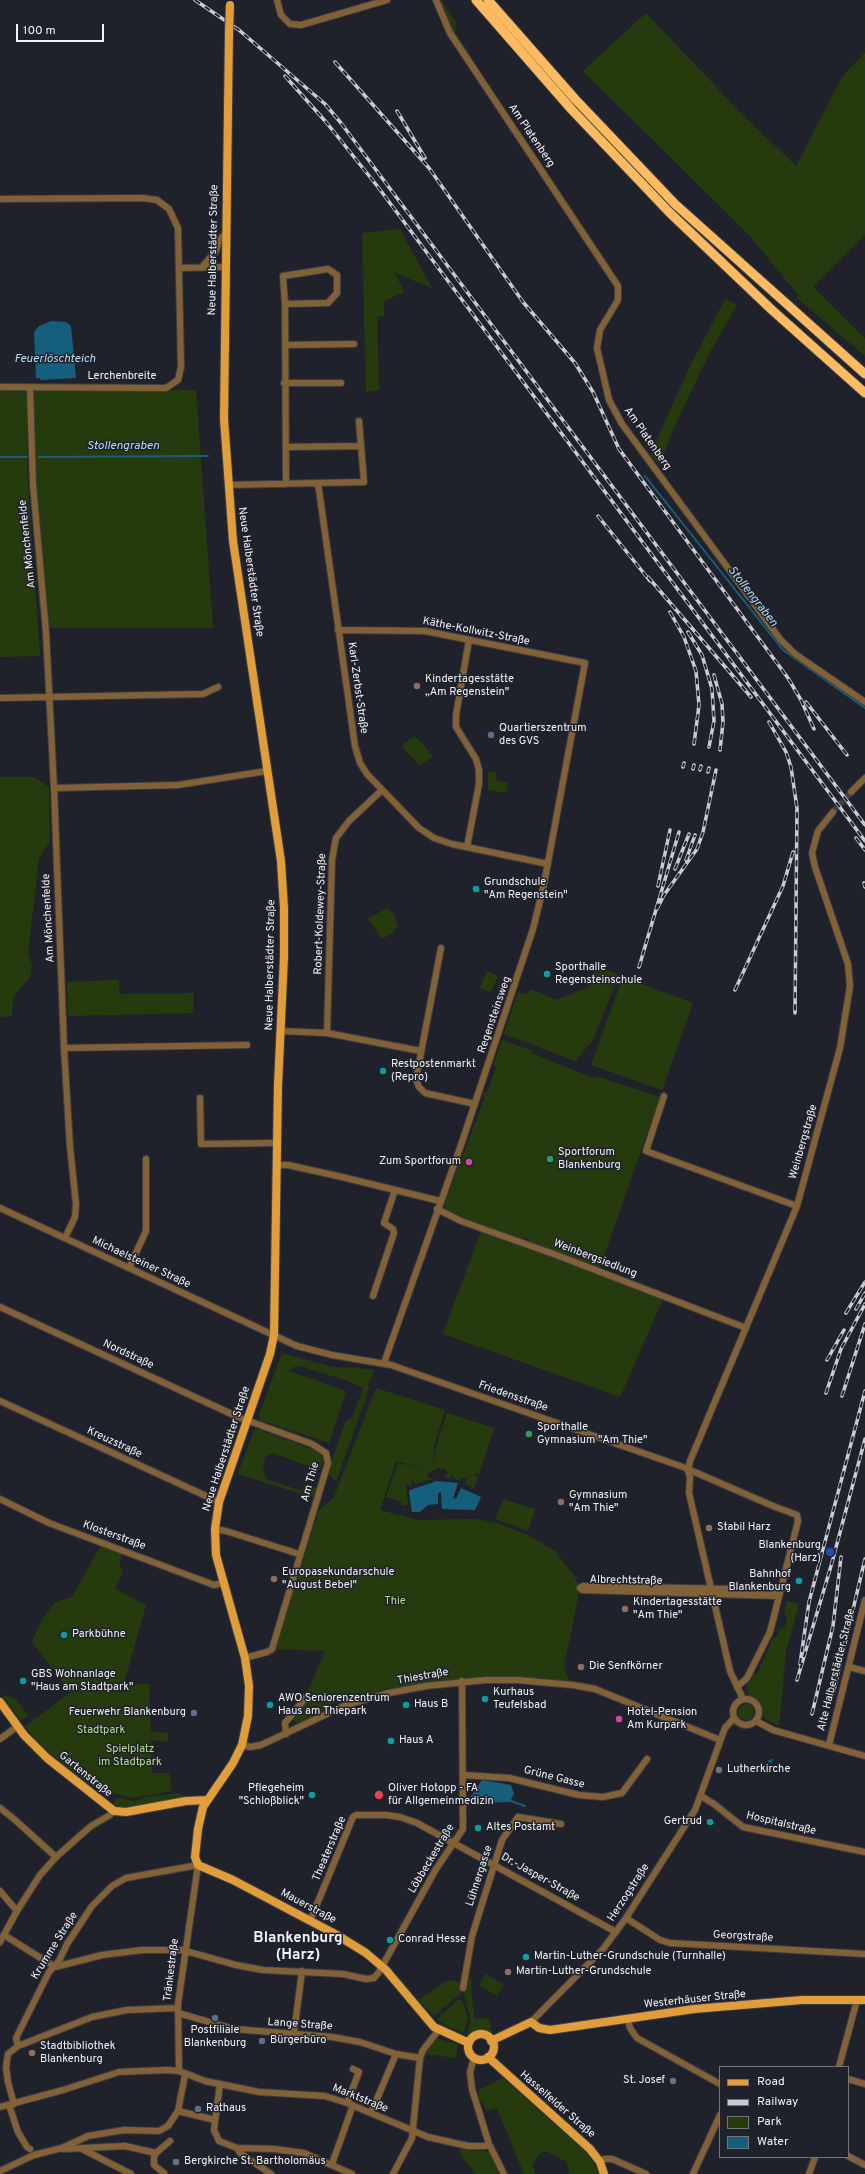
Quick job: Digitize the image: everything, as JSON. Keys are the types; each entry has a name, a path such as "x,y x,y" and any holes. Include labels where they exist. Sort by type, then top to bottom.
{"highway":[{"path":"476,0 572,110 670,212 772,310 865,393"},
{"path":"488,0 575,99 675,204 865,374"}],"main road":[{"name":"Neue Halberstädter Straße","path":"198,1865 195,1857 195,1846 199,1820 206,1800 230,1768 242,1745 249,1705 249,1686 245,1658 215,1548 215,1530 220,1502 270,1354 274,1335 276,1165 284,957 284,892 278,841 234,549 228,486 223,385 230,2"},
{"name":"Gartenstraße","path":"0,1702 18,1726 47,1758 114,1811 126,1812 185,1801 206,1800"},
{"name":"Mauerstraße","path":"198,1865 233,1880 345,1939 382,1966 427,2021 438,2030 469,2043"},
{"name":"Westerhäuser Straße","path":"532,2022 539,2028 550,2030 672,2011 825,1999 861,2000"},
{"name":"Herzogstraße","path":"491,2041 532,2022"},
{"path":"479,2035 487,2037 491,2041 493,2049 488,2057 480,2060 474,2058 468,2051 469,2043 472,2038 479,2035"},
{"name":"Hasselfelder Straße","path":"488,2057 582,2141 600,2162 604,2174"}],"street":[{"path":"277,0 281,15 290,24 301,25 387,0"},
{"name":"Am Platenberg","path":"436,0 450,33 615,280 619,292 618,300 600,330 597,348 609,400 622,424 780,639 795,654 865,702"},
{"name":"Lerchenbreite","path":"0,199 121,198 157,200 169,209 178,228 181,367 178,380 166,388 0,387"},
{"path":"202,267 216,251 219,240 226,234"},
{"path":"179,268 225,267"},
{"path":"285,304 328,302 337,293 336,275 328,269 283,276 285,304 284,383 286,484"},
{"path":"285,345 354,344"},
{"path":"284,383 341,383"},
{"name":"Am Mönchenfelde","path":"30,388 33,485 50,697 64,1048 76,1210 65,1238"},
{"path":"228,486 364,482 359,420"},
{"path":"286,448 362,446"},
{"name":"Karl-Zerbst-Straße","path":"318,483 355,746 362,767 382,790 424,832 439,840 548,864"},
{"name":"Käthe-Kollwitz-Straße","path":"338,630 420,630 585,663"},
{"path":"468,847 478,791 479,770 476,759 456,727 456,715 469,640"},
{"name":"Regensteinsweg","path":"384,1363 528,948 548,864 585,663"},
{"path":"0,698 203,694 218,687"},
{"path":"54,788 178,785 267,771"},
{"path":"851,792 865,778"},
{"name":"Robert-Koldewey-Straße","path":"327,1033 332,860 336,838 349,821 382,790"},
{"name":"Weinbergstraße","path":"743,1699 730,1671 689,1493 688,1471 690,1460 797,1206 840,1048 850,986 848,964 813,860 814,841 818,831 833,812"},
{"path":"441,948 416,1079 419,1087 425,1093 475,1104"},
{"path":"280,1031 327,1033 421,1051"},
{"path":"64,1048 246,1045"},
{"path":"664,1096 646,1151 797,1206"},
{"path":"200,1098 201,1144 277,1143"},
{"path":"129,1268 146,1231 146,1159"},
{"path":"276,1165 288,1165 440,1201"},
{"path":"372,1296 394,1233 393,1229 384,1223 395,1190"},
{"name":"Michaelsteiner Straße","path":"0,1208 274,1335"},
{"name":"Weinbergsiedlung","path":"437,1209 461,1221 552,1253 746,1328"},
{"name":"Nordstraße","path":"0,1307 247,1421"},
{"name":"Friedensstraße","path":"274,1335 312,1350 384,1363 683,1467 688,1471 797,1515 799,1517 780,1593"},
{"name":"Kreuzstraße","path":"0,1401 220,1502"},
{"name":"Am Thie","path":"245,1658 267,1652 272,1649 299,1554 328,1464 326,1453 312,1444 247,1421"},
{"name":"Klosterstraße","path":"0,1499 49,1524 214,1585 224,1583"},
{"path":"215,1530 226,1530 299,1554"},
{"name":"Albrechtstraße","path":"711,1590 582,1590 580,1588 583,1586 711,1590 780,1593"},
{"path":"737,1687 747,1678 770,1632 780,1593"},
{"name":"Alte Halberstädter Straße","path":"829,1745 865,1600"},
{"path":"849,1666 865,1671"},
{"name":"Thiestraße","path":"242,1745 250,1747 261,1745 346,1705 426,1686 462,1681 517,1680 573,1685 608,1694 720,1740"},
{"name":"Löbbeckestraße","path":"302,1971 343,1974 366,1980 374,1978 449,1848 463,1829 462,1681"},
{"path":"286,1734 285,1722 308,1696"},
{"path":"743,1699 752,1700 758,1706 759,1712 756,1720 751,1724 745,1725 739,1723 734,1718 734,1706 743,1699"},
{"name":"Herzogstraße","path":"532,2022 585,1969 626,1918 687,1824 701,1796 727,1724 734,1718"},
{"path":"756,1720 773,1730 865,1756"},
{"path":"0,1739 18,1726"},
{"name":"Grüne Gasse","path":"463,1775 509,1778 579,1796 603,1797 622,1793 647,1759"},
{"name":"Hospitalstraße","path":"701,1796 714,1804 743,1827 865,1852"},
{"path":"0,1808 56,1857"},
{"path":"0,1942 40,1875 56,1857 91,1826 110,1816 114,1811"},
{"name":"Theaterstraße","path":"310,1921 354,1816 386,1814 400,1816 417,1823 454,1843"},
{"name":"Lühnergasse","path":"463,1988 472,1936 493,1863 502,1840 518,1817 561,1824"},
{"name":"Dr.-Jasper-Straße","path":"454,1843 493,1863 616,1932"},
{"name":"Tränkestraße","path":"179,2071 178,2010 185,1950 198,1865"},
{"name":"Krumme Straße","path":"30,2149 27,2147 18,2132 6,2067 8,2054 18,2046 16,2038 49,1972 55,1967 92,1906 112,1886 135,1876 198,1865"},
{"path":"0,1891 17,1912"},
{"name":"Georgstraße","path":"626,1918 660,1940 670,1943 865,1954"},
{"path":"4,1935 55,1967 102,1955 142,1950 185,1950 236,1965 263,1970 302,1971 294,2033"},
{"path":"839,2066 861,2000"},
{"name":"Lange Straße","path":"18,2046 98,2015 127,2010 178,2010 234,2029 253,2032 294,2033 360,2042 396,2054 420,2058"},
{"path":"628,2019 630,2028 637,2038 719,2083"},
{"path":"392,2174 408,2147 413,2132 420,2058 438,2030"},
{"path":"371,2113 396,2054"},
{"path":"474,2058 470,2069 471,2083 489,2144 504,2174"},
{"path":"332,2164 359,2072 353,2069"},
{"path":"0,2107 12,2105 119,2072 179,2071 185,2075 178,2111 168,2126 159,2131 124,2130 88,2136 62,2148 34,2154 0,2171"},
{"name":"Marktstraße","path":"185,2075 266,2093 320,2094 350,2104 413,2132 468,2146 485,2146 489,2144"},
{"path":"849,2079 865,2084"},
{"path":"220,2084 214,2130 219,2141 237,2148 293,2150 315,2156 352,2174"},
{"path":"178,2111 215,2120"},
{"path":"693,2174 719,2117"},
{"path":"164,2173 154,2165 154,2157 156,2153 170,2141"},
{"path":"62,2148 81,2149 125,2146 156,2153"},
{"path":"237,2148 240,2153 271,2174"},
{"path":"81,2149 131,2174"},
{"path":"849,2157 865,2165"},
{"path":"809,2174 815,2158"},
{"path":"600,2162 604,2159 612,2159 646,2174"}],"green space":[{"path":"439,0 441,0 456,22 455,33 469,52 473,63 454,36"},
{"path":"646,13 741,113 796,166 842,77 865,52 865,235 813,287 865,339 865,356 797,298 799,296 750,236 583,71"},
{"path":"400,229 432,288 395,273 404,292 384,301 384,316 377,317 379,390 366,392 362,233"},
{"path":"725,299 737,305 710,352 670,436 660,465 650,455 688,370"},
{"path":"0,389 27,389 27,471 40,656 0,657"},
{"path":"33,389 196,390 213,628 49,628 38,516"},
{"path":"415,736 433,756 420,766 401,746"},
{"path":"495,771 497,781 508,783 506,793 488,790 488,772"},
{"path":"0,777 34,777 49,787 50,842 39,858 28,953 32,966 30,977 13,997 12,1016 0,1017"},
{"path":"387,908 394,914 398,927 391,934 382,939 368,919"},
{"path":"598,966 619,975 593,1040 575,1061 504,1034 518,992 526,994 531,989 555,1000 587,988"},
{"path":"487,971 498,976 491,992 480,988"},
{"path":"623,977 693,1003 662,1090 591,1065"},
{"path":"119,980 119,994 194,993 193,1013 68,1016 67,982"},
{"name":"Sportforum Blankenburg","path":"502,1040 533,1051 532,1053 593,1078 599,1077 660,1097 600,1267 533,1244 526,1238 522,1239 449,1212 444,1205 485,1097 482,1096 484,1092 487,1093 496,1067 493,1065"},
{"path":"481,1231 663,1299 620,1397 443,1334"},
{"path":"282,1353 333,1367 372,1369 374,1371 336,1481 330,1476 330,1466 346,1420 352,1418 363,1388 348,1381 300,1366 294,1367 289,1371 346,1391 329,1443 260,1420 259,1415"},
{"name":"Thie","path":"376,1388 445,1410 434,1446 433,1467 436,1447 447,1413 494,1428 479,1474 475,1473 474,1475 478,1477 474,1488 465,1484 467,1479 461,1477 459,1481 453,1478 453,1475 451,1475 451,1478 444,1478 447,1474 446,1469 438,1468 427,1474 429,1478 436,1478 414,1484 413,1479 411,1479 412,1485 409,1486 406,1484 408,1505 402,1506 401,1501 386,1497 398,1463 430,1470 396,1461 380,1510 417,1520 476,1519 497,1523 528,1535 555,1551 575,1577 580,1588 564,1666 569,1682 518,1678 459,1679 428,1683 361,1697 360,1693 331,1704 332,1708 298,1724 292,1718 307,1693 325,1651 275,1649 319,1510 334,1497"},
{"path":"258,1429 322,1453 324,1461 320,1470 272,1453 265,1457 263,1468 266,1479 302,1491 304,1484 317,1488 314,1498 238,1474 254,1430"},
{"path":"503,1499 535,1509 528,1531 495,1519"},
{"name":"Stadtpark","path":"101,1545 123,1554 119,1564 123,1571 115,1589 146,1605 124,1683 149,1684 151,1732 168,1733 168,1742 151,1740 152,1773 169,1773 172,1791 132,1798 97,1789 44,1748 25,1727 70,1692 32,1642 41,1621 55,1602 72,1597"},
{"path":"787,1601 799,1604 786,1651 779,1726 765,1719 759,1702 748,1694 747,1684 754,1673 757,1674 773,1638 777,1637 778,1630 785,1627 787,1617 784,1614"},
{"path":"6,1695 16,1699 28,1716 21,1721 3,1697"},
{"path":"746,1704 752,1706 754,1712 752,1718 746,1720 740,1718 738,1712 740,1706"},
{"path":"178,1793 184,1796 126,1808 113,1806 115,1799 118,1798 135,1801 145,1797"},
{"path":"471,1974 472,2002 475,2019 488,2018 492,2032 479,2030 467,2033 471,2021 464,1993"},
{"path":"486,1974 504,1985 497,1996 479,1985"},
{"path":"448,1980 463,1982 460,1994 434,2016 418,2000"},
{"path":"458,2000 462,2001 468,2018 463,2033 443,2024 437,2019"},
{"path":"438,2039 458,2044 456,2058 425,2054 433,2042"},
{"path":"503,2078 588,2154 600,2174 569,2174 568,2165 566,2162 546,2151 539,2154 532,2167 534,2168 535,2174 524,2174 497,2108 486,2111 483,2102 480,2101 478,2090"},
{"path":"461,2149 489,2152 499,2174 475,2174 460,2154"}],"water":[{"name":"Feuerlöschteich","path":"51,321 66,322 71,326 76,378 41,380 36,378 34,332 39,326"},
{"path":"437,1481 458,1483 453,1498 456,1499 461,1488 481,1497 475,1510 442,1509 441,1492 438,1493 438,1504 428,1505 420,1512 412,1512 410,1490"},
{"path":"482,1780 511,1785 514,1794 510,1802 475,1803 471,1797"}],"waterway":[{"name":"Stollengraben","path":"39,457 208,456"},
{"name":"Stollengraben","path":"0,457 27,457"},
{"name":"Stollengraben","path":"645,476 783,650 865,708"},
{"path":"769,1761 771,1762 772,1760"},
{"path":"511,1801 525,1806"}],"tunnel":[{"path":"833,812 851,792"}],"railway":[{"path":"195,0 239,30 325,104 341,123 865,825"},
{"path":"335,62 429,168 523,302 575,363 593,392 619,449 788,678 801,700 814,729"},
{"path":"285,76 326,122 378,187 865,841"},
{"path":"397,111 425,158"},
{"path":"598,516 650,581"},
{"path":"648,577 751,697"},
{"path":"670,612 684,637 696,671 699,705 694,744"},
{"path":"688,632 702,655 712,689 714,721 709,747"},
{"path":"714,675 722,704 723,722 720,750"},
{"path":"806,702 847,755"},
{"path":"769,722 786,752 791,767 797,808 795,1013"},
{"path":"683,767 684,763"},
{"path":"693,769 694,765"},
{"path":"700,770 701,766"},
{"path":"708,772 709,768"},
{"path":"657,909 664,895 697,849 703,832 716,770"},
{"path":"658,886 670,830"},
{"path":"639,967 679,832"},
{"path":"675,869 689,834"},
{"path":"686,860 695,835"},
{"path":"856,838 865,850"},
{"path":"735,990 783,886 793,852"},
{"path":"864,883 865,887"},
{"path":"846,1313 865,1282"},
{"path":"856,1309 865,1293"},
{"path":"826,1393 841,1349 865,1304"},
{"path":"842,1396 865,1324"},
{"path":"827,1360 844,1330"},
{"path":"800,1664 809,1602 865,1391"},
{"path":"797,1680 831,1566 865,1439"},
{"path":"812,1714 833,1626 841,1557"},
{"path":"833,1694 865,1559"}],"place":[{"name":"Kindertagesstätte „Am Regenstein\"","path":"417,686"},
{"name":"Quartierszentrum des GVS","path":"491,735"},
{"name":"Grundschule \"Am Regenstein\"","path":"476,889"},
{"name":"Sporthalle Regensteinschule","path":"547,974"},
{"name":"Restpostenmarkt (Repro)","path":"383,1071"},
{"name":"Sportforum Blankenburg","path":"550,1159"},
{"name":"Zum Sportforum","path":"469,1162"},
{"name":"Sporthalle Gymnasium \"Am Thie\"","path":"529,1434"},
{"name":"Gymnasium \"Am Thie\"","path":"561,1502"},
{"name":"Stabil Harz","path":"709,1528"},
{"name":"Blankenburg (Harz)","path":"830,1552"},
{"name":"Europasekundarschule \"August Bebel\"","path":"274,1579"},
{"name":"Bahnhof Blankenburg","path":"799,1581"},
{"name":"Kindertagesstätte \"Am Thie\"","path":"625,1609"},
{"name":"Parkbühne","path":"64,1635"},
{"name":"Die Senfkörner","path":"581,1667"},
{"name":"GBS Wohnanlage \"Haus am Stadtpark\"","path":"23,1681"},
{"name":"Kurhaus Teufelsbad","path":"485,1699"},
{"name":"AWO Seniorenzentrum Haus am Thiepark","path":"270,1705"},
{"name":"Haus B","path":"406,1705"},
{"name":"Feuerwehr Blankenburg","path":"194,1713"},
{"name":"Hotel-Pension Am Kurpark","path":"619,1719"},
{"name":"Haus A","path":"391,1741"},
{"name":"Lutherkirche","path":"719,1770"},
{"name":"Pflegeheim \"Schloßblick\"","path":"312,1795"},
{"name":"Oliver Hotopp - FA für Allgemeinmedizin","path":"379,1795"},
{"name":"Gertrud","path":"710,1822"},
{"name":"Altes Postamt","path":"478,1828"},
{"name":"Conrad Hesse","path":"390,1940"},
{"name":"Martin-Luther-Grundschule (Turnhalle)","path":"526,1957"},
{"name":"Martin-Luther-Grundschule","path":"508,1972"},
{"name":"Postfiliale Blankenburg","path":"215,2018"},
{"name":"Bürgerbüro","path":"262,2041"},
{"name":"Stadtbibliothek Blankenburg","path":"32,2053"},
{"name":"St. Josef","path":"673,2081"},
{"name":"Rathaus","path":"198,2109"},
{"name":"Bergkirche St. Bartholomäus","path":"176,2162"}],"district":[{"name":"Blankenburg (Harz)","path":"298,1948"}],"park label":[{"name":"Spielplatz im Stadtpark","path":"130,1756"}]}
